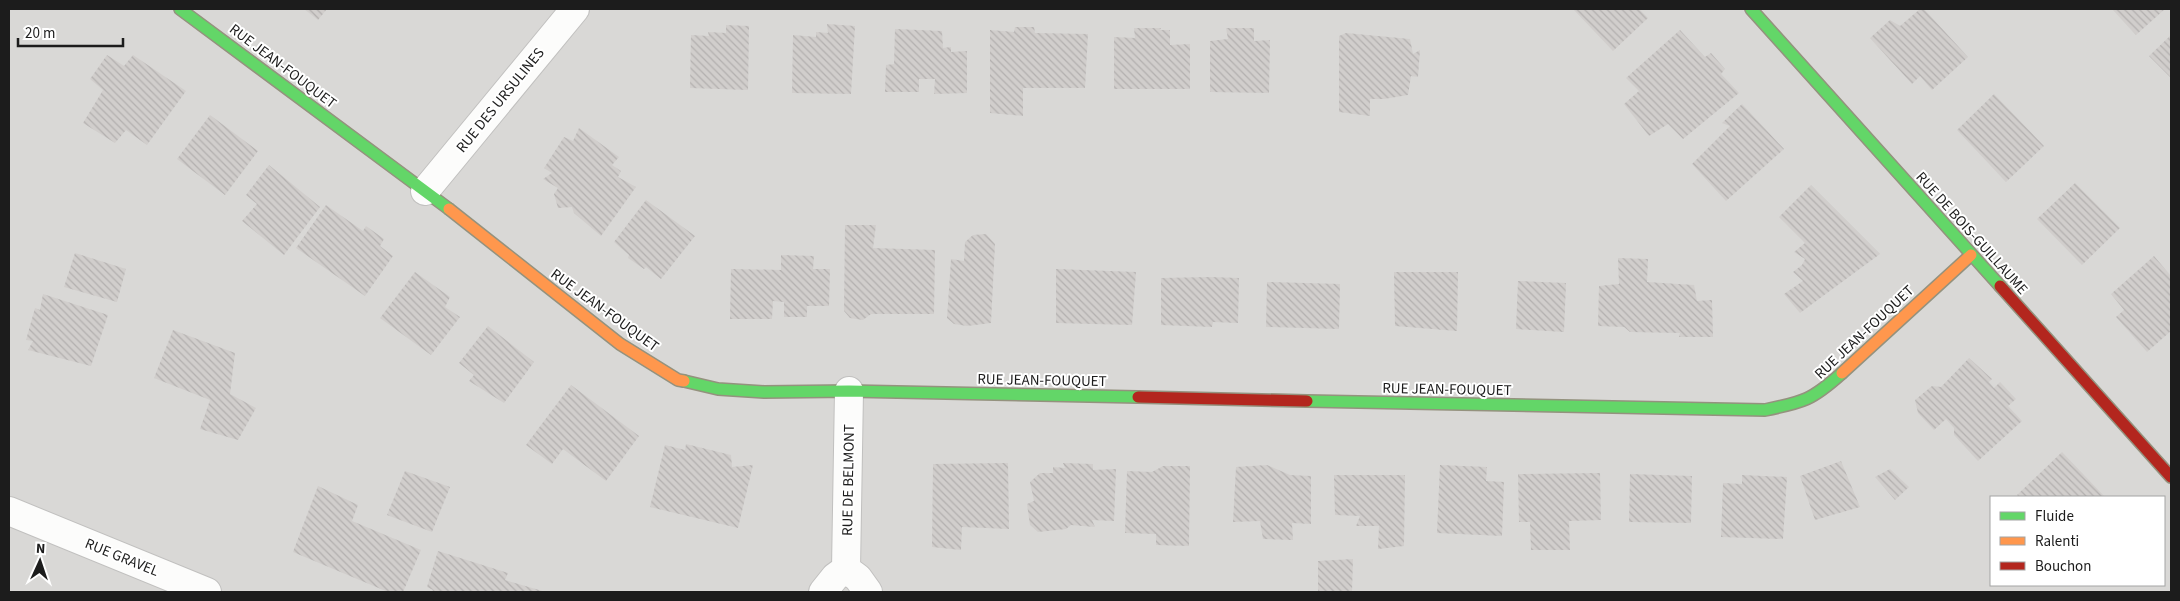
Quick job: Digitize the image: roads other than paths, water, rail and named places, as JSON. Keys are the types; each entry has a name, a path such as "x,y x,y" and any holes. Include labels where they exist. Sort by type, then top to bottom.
{"street":[{"name":"RUE JEAN-FOUQUET","path":"180,9 425,191 620,344 678,380 718,389 764,392 849,391 1765,410 1800,403 1820,393 1971,255"},
{"name":"RUE DES URSULINES","path":"425,191 575,9"},
{"name":"RUE DE BOIS-GUILLAUME","path":"1751,9 2171,478"},
{"name":"RUE DE BELMONT","path":"846,569 849,391"},
{"name":"RUE GRAVEL","path":"9,510 207,592"},
{"path":"823,592 846,569 858,578 868,592"}]}
